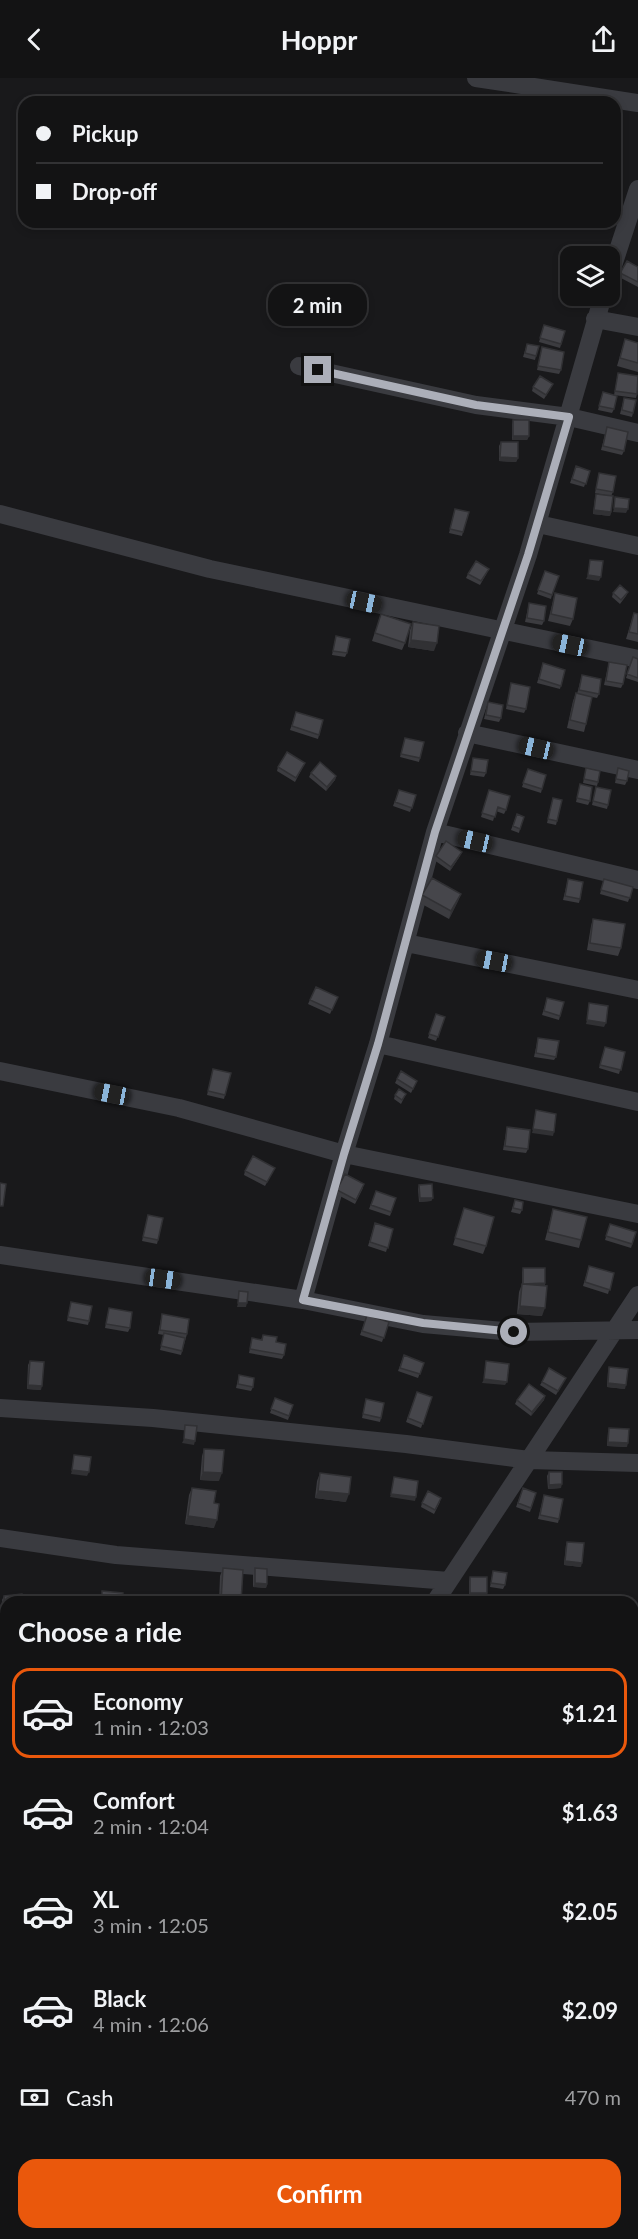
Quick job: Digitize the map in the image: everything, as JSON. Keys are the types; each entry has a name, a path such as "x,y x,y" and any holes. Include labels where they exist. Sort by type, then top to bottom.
{"street":[{"path":"476,78 593,96"},
{"path":"621,100 638,103"},
{"path":"620,250 635,211 638,189"},
{"path":"303,1300 378,1044 435,832 538,524 600,306"},
{"path":"595,319 638,327"},
{"path":"299,366 476,405 569,417 638,433"},
{"path":"0,514 210,569 638,659"},
{"path":"538,524 638,546"},
{"path":"467,733 638,771"},
{"path":"435,832 638,880"},
{"path":"406,943 638,990"},
{"path":"378,1044 638,1102"},
{"path":"0,1071 179,1108 344,1154 638,1214"},
{"path":"0,1255 303,1300 423,1323 514,1332 638,1330"},
{"path":"439,1596 638,1295"},
{"path":"0,1408 153,1418 406,1444 529,1460 638,1463"},
{"path":"0,1538 116,1555 449,1581"}],"building":[{"path":"627,261 638,267 638,282 620,273"},
{"path":"544,325 565,331 561,344 540,338"},
{"path":"625,339 638,343 638,363 620,358"},
{"path":"527,344 539,346 536,356 525,353"},
{"path":"542,347 564,352 561,370 538,366"},
{"path":"618,373 638,376 637,394 615,391"},
{"path":"540,376 553,384 546,395 533,387"},
{"path":"603,392 617,396 614,409 599,406"},
{"path":"624,398 636,400 633,413 622,410"},
{"path":"513,420 529,420 529,436 513,436"},
{"path":"607,427 628,432 624,451 603,446"},
{"path":"501,442 518,442 518,458 500,457"},
{"path":"576,466 590,471 586,484 572,479"},
{"path":"599,473 616,476 613,492 596,489"},
{"path":"596,494 613,496 611,512 594,510"},
{"path":"615,497 629,499 628,509 614,508"},
{"path":"455,509 469,512 463,532 450,529"},
{"path":"590,560 603,561 601,577 588,575"},
{"path":"476,561 489,569 481,581 468,574"},
{"path":"545,571 559,576 552,595 538,590"},
{"path":"620,585 628,592 621,600 613,593"},
{"path":"555,593 577,598 573,619 551,614"},
{"path":"529,603 546,606 544,621 527,618"},
{"path":"634,613 638,614 638,634 629,632"},
{"path":"381,614 411,624 405,643 375,633"},
{"path":"413,622 439,626 437,643 411,640"},
{"path":"336,636 350,639 347,653 333,651"},
{"path":"633,657 638,659 638,678 627,674"},
{"path":"609,662 627,665 623,684 606,681"},
{"path":"543,663 565,670 561,686 539,679"},
{"path":"582,675 601,679 599,694 579,690"},
{"path":"511,683 530,687 526,709 507,705"},
{"path":"576,693 592,697 586,724 570,720"},
{"path":"488,702 503,705 501,718 486,715"},
{"path":"296,712 323,720 319,735 292,726"},
{"path":"405,738 424,742 420,758 401,754"},
{"path":"287,752 305,763 296,778 278,767"},
{"path":"473,758 488,760 486,773 471,771"},
{"path":"320,762 336,776 327,787 311,773"},
{"path":"586,768 600,771 598,782 584,779"},
{"path":"618,768 629,771 627,781 616,779"},
{"path":"528,769 546,775 542,789 523,783"},
{"path":"580,784 592,787 590,801 577,798"},
{"path":"596,787 611,790 608,805 593,801"},
{"path":"399,790 416,795 412,808 395,802"},
{"path":"489,790 510,796 506,810 498,807 495,817 482,813"},
{"path":"553,798 562,800 557,821 548,819"},
{"path":"517,814 524,817 520,829 513,826"},
{"path":"446,841 462,852 451,867 436,856"},
{"path":"432,878 461,894 451,911 422,895"},
{"path":"568,879 583,882 580,899 565,896"},
{"path":"604,879 633,887 630,898 601,890"},
{"path":"593,919 625,924 621,948 590,943"},
{"path":"316,987 338,997 332,1010 310,1000"},
{"path":"547,998 564,1002 560,1016 544,1011"},
{"path":"589,1003 608,1006 606,1023 587,1020"},
{"path":"436,1014 445,1017 438,1037 429,1034"},
{"path":"538,1038 559,1041 556,1057 536,1053"},
{"path":"605,1047 625,1052 621,1070 600,1065"},
{"path":"213,1069 231,1073 225,1095 208,1091"},
{"path":"401,1071 417,1081 413,1089 397,1079"},
{"path":"399,1089 406,1094 402,1100 395,1095"},
{"path":"536,1110 556,1114 554,1132 533,1129"},
{"path":"507,1127 530,1130 528,1149 505,1146"},
{"path":"253,1156 275,1168 267,1182 245,1171"},
{"path":"345,1174 364,1184 356,1200 337,1190"},
{"path":"0,1183 6,1184 3,1206 0,1206"},
{"path":"432,1184 433,1198 420,1198 419,1185"},
{"path":"376,1191 396,1198 391,1212 371,1205"},
{"path":"515,1200 523,1202 522,1210 513,1208"},
{"path":"464,1208 494,1217 486,1246 455,1238"},
{"path":"553,1209 587,1217 581,1240 548,1232"},
{"path":"148,1215 163,1218 158,1240 143,1237"},
{"path":"375,1223 393,1229 388,1248 370,1242"},
{"path":"610,1224 636,1232 632,1244 606,1236"},
{"path":"589,1266 614,1273 610,1290 585,1282"},
{"path":"523,1268 545,1268 545,1283 523,1284"},
{"path":"522,1284 547,1286 545,1308 520,1306"},
{"path":"239,1291 248,1292 247,1303 238,1303"},
{"path":"71,1302 92,1306 89,1321 68,1317"},
{"path":"109,1308 132,1312 130,1328 106,1324"},
{"path":"162,1314 189,1319 187,1334 160,1330"},
{"path":"367,1315 389,1322 384,1338 362,1331"},
{"path":"164,1333 185,1338 182,1351 161,1346"},
{"path":"263,1335 277,1337 276,1342 286,1344 284,1355 250,1349 252,1338 262,1340"},
{"path":"404,1355 424,1363 420,1374 400,1368"},
{"path":"30,1361 44,1362 42,1386 28,1385"},
{"path":"486,1361 509,1364 507,1382 484,1379"},
{"path":"609,1367 628,1369 626,1385 608,1383"},
{"path":"549,1368 566,1378 558,1391 542,1382"},
{"path":"239,1375 254,1378 253,1387 238,1384"},
{"path":"529,1384 545,1396 532,1412 517,1400"},
{"path":"417,1392 432,1397 423,1424 408,1418"},
{"path":"275,1398 293,1405 289,1416 271,1409"},
{"path":"366,1399 384,1403 381,1418 363,1414"},
{"path":"185,1425 197,1426 195,1441 184,1439"},
{"path":"609,1428 629,1429 628,1443 608,1442"},
{"path":"204,1449 224,1450 222,1473 203,1472"},
{"path":"74,1455 91,1457 89,1472 72,1470"},
{"path":"549,1472 562,1472 562,1484 549,1485"},
{"path":"320,1473 351,1477 349,1494 318,1491"},
{"path":"394,1477 418,1481 416,1497 391,1494"},
{"path":"192,1488 216,1491 214,1503 219,1504 217,1520 188,1516"},
{"path":"523,1488 536,1493 531,1508 518,1503"},
{"path":"428,1491 441,1498 435,1510 422,1503"},
{"path":"544,1495 563,1499 559,1519 540,1515"},
{"path":"567,1542 584,1543 582,1563 565,1561"},
{"path":"223,1568 243,1570 241,1596 221,1596"},
{"path":"255,1568 267,1569 267,1584 255,1583"},
{"path":"493,1571 507,1573 505,1585 491,1583"},
{"path":"470,1577 487,1577 487,1593 470,1593"},
{"path":"102,1591 123,1593 123,1596 102,1596"}],"route":[{"path":"318,370 476,405 569,417 528,555 435,832 378,1044 303,1300 423,1323 514,1332"}]}
